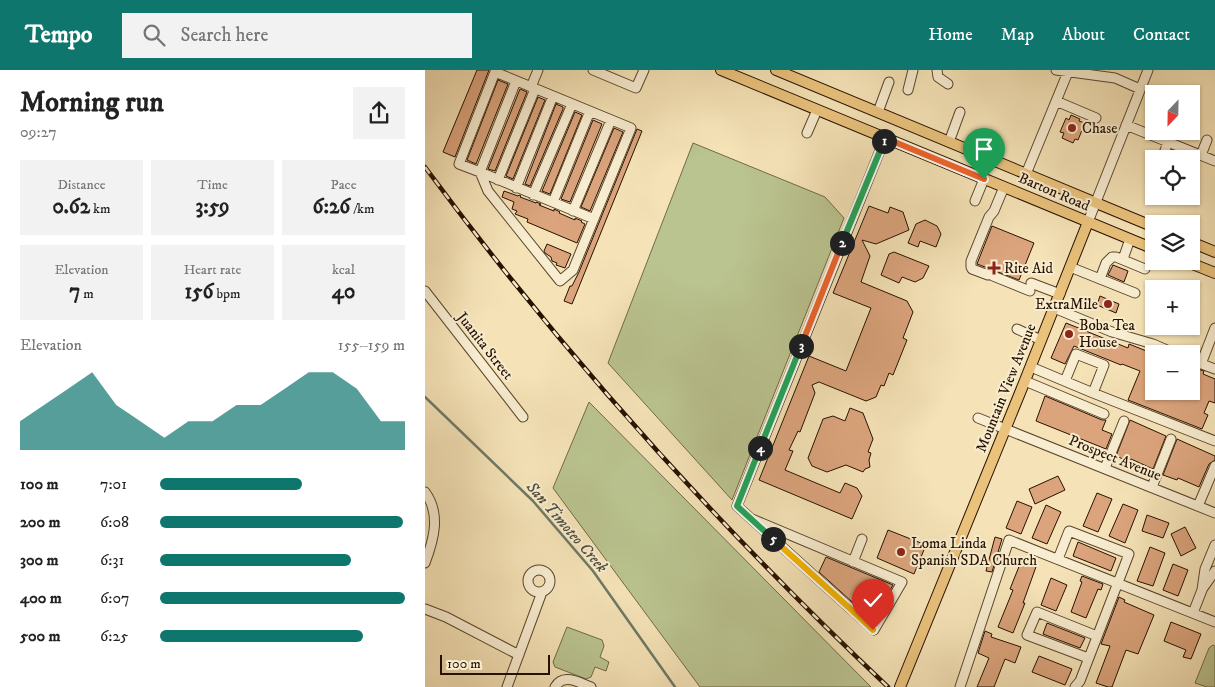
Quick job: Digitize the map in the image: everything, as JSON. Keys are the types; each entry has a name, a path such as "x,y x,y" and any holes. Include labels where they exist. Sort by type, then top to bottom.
{"main road":[{"name":"Barton Road","path":"721,70 1145,245"},
{"name":"Barton Road","path":"777,70 1145,223"},
{"name":"Mountain View Avenue","path":"900,687 1006,429 1088,222"},
{"path":"1200,246 1215,252"},
{"path":"1200,267 1215,273"}],"street":[{"path":"498,180 533,88 537,70"},
{"path":"593,70 637,88 644,70"},
{"path":"937,70 938,77 948,84"},
{"path":"1056,70 1115,78 1140,90"},
{"name":"Mountain View Avenue","path":"1088,222 1148,70"},
{"path":"516,81 480,172 488,191 560,281 573,270 594,219 631,128 495,71 459,164 480,172 533,195 594,219"},
{"path":"1026,174 1067,72"},
{"path":"908,90 913,73"},
{"path":"878,112 889,82"},
{"path":"516,188 553,96"},
{"path":"1055,101 1096,118"},
{"path":"533,195 572,104"},
{"path":"807,133 817,110"},
{"path":"553,202 590,111"},
{"path":"949,142 960,112"},
{"path":"573,210 611,120"},
{"path":"1125,125 1215,161"},
{"path":"752,519 902,582 873,630 737,506 885,138"},
{"path":"1201,155 1207,140"},
{"path":"1165,150 1168,142"},
{"path":"975,201 984,179"},
{"path":"1004,187 971,261 972,269 991,276 1060,294"},
{"path":"1123,259 1130,239"},
{"path":"1100,279 1106,263 1111,257 1123,259 1145,269"},
{"path":"1070,267 1135,293"},
{"name":"Juanita Street","path":"425,291 523,417"},
{"path":"1054,308 1112,332 1155,345"},
{"path":"1215,328 1201,364 1215,369"},
{"path":"1017,329 1041,340"},
{"path":"1065,381 1076,354 1104,365 1093,393"},
{"path":"1031,367 1215,441"},
{"path":"1025,382 1104,414"},
{"name":"Prospect Avenue","path":"978,418 1215,513"},
{"path":"1105,468 1124,421"},
{"path":"1152,487 1171,438"},
{"path":"1198,506 1215,466"},
{"path":"425,492 430,499 435,518 433,540 425,563"},
{"path":"1057,560 1069,531 1129,554 1080,681 1075,687"},
{"path":"853,562 862,539"},
{"path":"960,687 1009,540 1215,622"},
{"path":"1202,590 1205,569 1212,558 1215,545"},
{"path":"1193,613 1202,590 1215,571"},
{"path":"507,687 542,592"},
{"path":"425,609 446,617 519,655"},
{"path":"1088,658 1027,635 1037,612 1097,636"},
{"path":"555,687 561,680 567,678 591,687"}],"green space":[{"path":"693,143 825,197 844,218 732,500 608,363"},
{"path":"589,402 871,687 700,687 553,488"},
{"path":"567,627 602,640 604,646 600,657 609,662 606,671 595,667 591,677 586,679 555,667 553,662"},
{"path":"1213,645 1215,646 1215,687 1207,687 1195,683 1209,648"}],"building":[{"path":"477,70 489,70 455,157 443,152"},
{"path":"498,80 508,84 476,164 467,160"},
{"path":"520,89 527,92 495,171 488,169"},
{"path":"538,97 545,100 513,179 506,176"},
{"path":"556,104 563,107 563,109 530,186 525,184"},
{"path":"575,112 582,115 550,194 542,191"},
{"name":"Chase","path":"1071,115 1085,123 1078,140 1075,139 1073,143 1062,138 1064,133 1060,132 1066,118 1069,120"},
{"path":"593,120 602,124 570,202 561,199"},
{"path":"614,128 623,132 590,211 581,207"},
{"path":"637,129 642,131 572,304 564,301 570,286 572,286 579,272"},
{"path":"504,191 519,195 575,220 575,218 582,221 585,224 577,243 527,222 528,219 515,214 517,211 512,209 514,202 502,197"},
{"path":"869,206 888,213 890,207 903,212 909,230 876,244 862,240 870,256 861,282 907,301 913,312 903,338 907,340 893,375 889,373 884,386 881,385 876,397 866,401 819,382 812,385 815,393 800,432 798,431 789,450 793,451 785,470 840,493 845,483 857,488 862,496 852,519 759,480 809,356 846,371 871,308 833,293"},
{"path":"925,220 937,226 941,234 936,247 920,241 918,247 908,243 916,224"},
{"name":"Rite Aid","path":"992,226 1034,243 1019,280 977,264"},
{"path":"547,244 571,254 565,268 556,265 557,263 552,261 551,257 545,253"},
{"path":"894,252 929,266 923,278 915,282 902,277 899,283 881,275 889,254"},
{"path":"1113,265 1128,271 1124,282 1108,275"},
{"name":"ExtraMile","path":"1100,296 1119,304 1116,313 1097,305"},
{"path":"1066,323 1128,348 1129,344 1145,350 1145,400 1200,400 1200,370 1204,371 1203,374 1215,379 1215,403 1209,401 1204,413 1208,415 1202,429 1128,400 1140,371 1074,346 1065,364 1051,358"},
{"path":"1045,396 1106,420 1102,430 1112,434 1106,449 1036,421"},
{"path":"850,408 863,413 873,439 868,452 871,453 870,467 863,472 846,465 827,472 812,466 808,458 823,419 833,416 845,421"},
{"path":"1130,420 1166,436 1153,469 1131,459 1130,462 1116,456"},
{"path":"1177,439 1215,456 1215,460 1209,464 1199,487 1178,478 1177,480 1163,475"},
{"path":"1058,476 1065,490 1035,504 1029,489"},
{"path":"1097,493 1112,499 1098,532 1083,526"},
{"path":"1017,501 1032,507 1021,534 1006,528"},
{"path":"1123,504 1138,510 1125,543 1109,536"},
{"path":"1046,505 1061,512 1047,544 1032,538"},
{"path":"1147,515 1169,523 1163,538 1142,531"},
{"path":"1185,527 1196,548 1181,556 1171,534"},
{"name":"Loma Linda Spanish SDA Church","path":"888,530 926,545 914,574 877,558"},
{"path":"995,537 1002,539 992,572 986,571"},
{"path":"1078,542 1116,558 1111,571 1073,556"},
{"path":"1150,547 1165,553 1153,586 1137,581"},
{"path":"826,557 893,585 872,620 819,572"},
{"path":"1022,559 1037,564 1013,633 998,627 1013,590 1010,589"},
{"path":"1173,564 1188,570 1178,596 1163,590"},
{"path":"1082,576 1103,584 1101,590 1098,589 1086,618 1071,612 1082,582 1080,581"},
{"path":"1051,578 1067,585 1056,611 1041,605"},
{"path":"1119,597 1125,600 1124,602 1154,615 1138,654 1126,650 1112,687 1108,687 1096,683 1110,646 1101,644"},
{"path":"1171,622 1201,634 1191,659 1183,657 1186,650 1164,641"},
{"path":"1047,623 1085,638 1080,648 1043,634"},
{"path":"985,631 992,634 991,637 1021,647 1015,663 1005,659 994,687 977,687 989,658 978,653"},
{"path":"1039,656 1072,669 1065,685 1032,672"}],"waterway":[{"name":"San Timoteo Creek","path":"425,397 533,501 593,571 675,687"}],"railway":[{"path":"425,167 532,305 645,437 764,565 888,687"}],"place":[{"name":"Chase","path":"1072,128"},
{"name":"Rite Aid","path":"994,268"},
{"name":"ExtraMile","path":"1108,304"},
{"name":"Boba Tea House","path":"1069,334"},
{"name":"Loma Linda Spanish SDA Church","path":"901,552"}],"route":[{"path":"873,630 737,506 885,138 984,179"}]}
